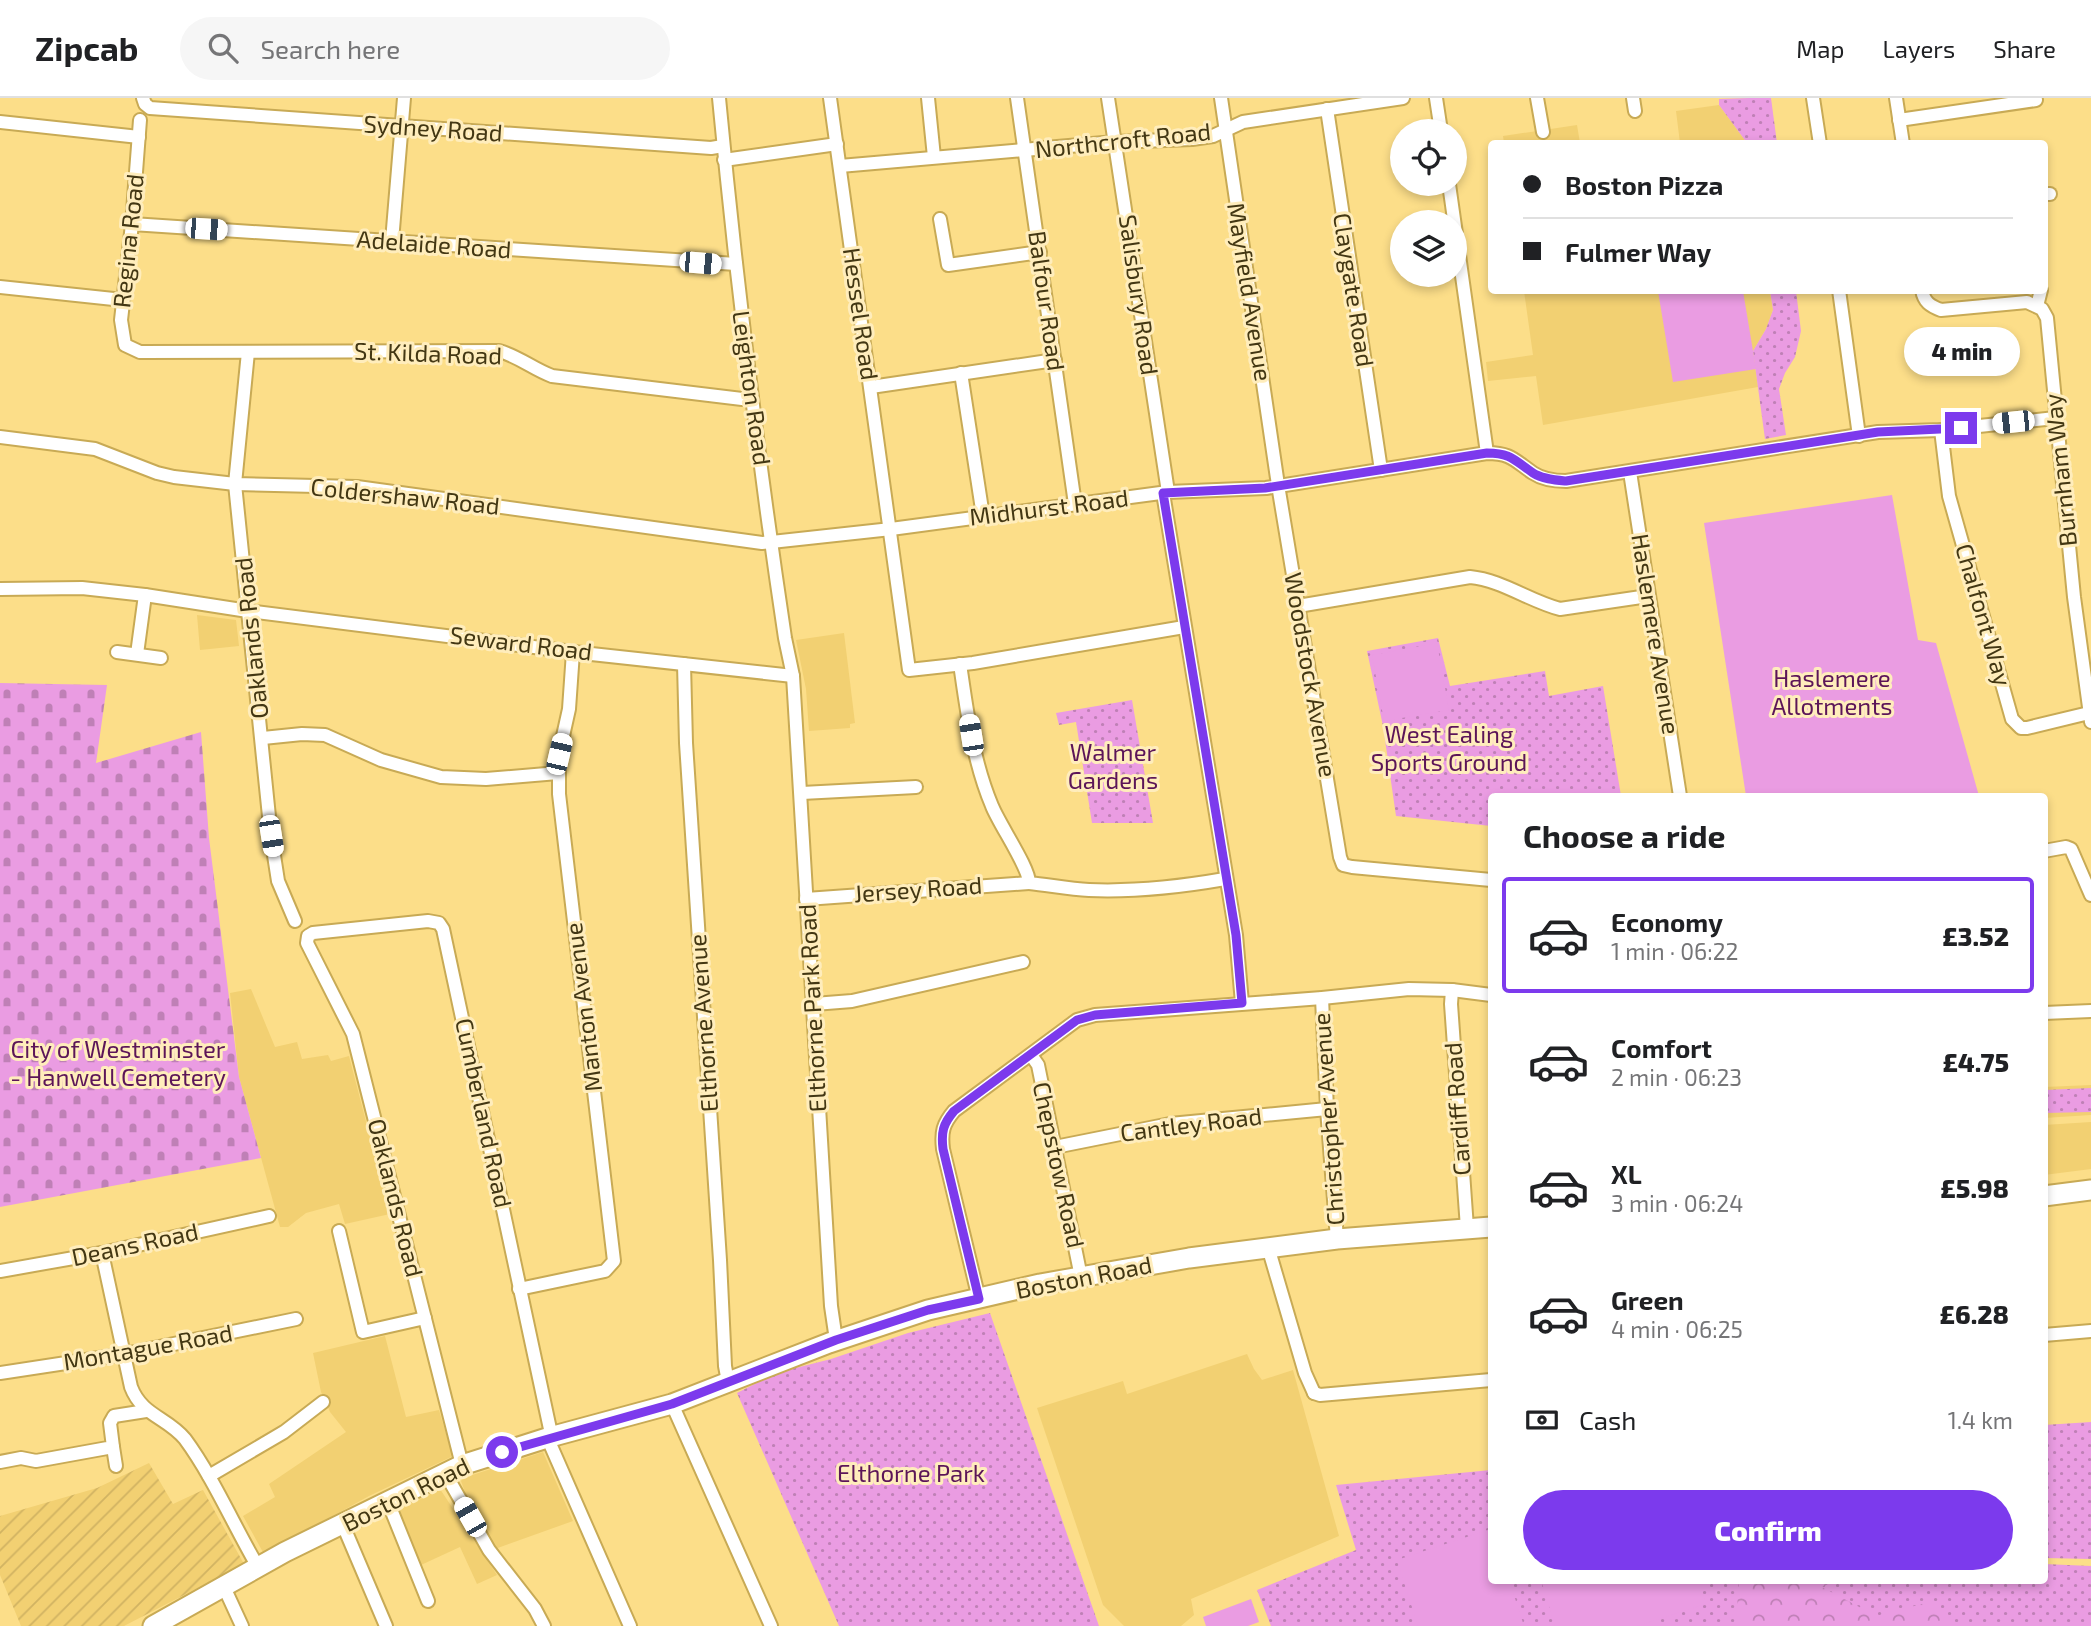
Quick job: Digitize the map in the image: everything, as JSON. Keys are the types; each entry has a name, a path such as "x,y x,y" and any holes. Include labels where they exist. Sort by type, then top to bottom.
{"main road":[{"path":"2048,1195 2091,1190"},
{"name":"Boston Road","path":"153,1626 297,1546 454,1469 550,1437 672,1404 836,1340 928,1310 1081,1277 1189,1258 1337,1239 1488,1227"}],"street":[{"path":"392,241 404,98"},
{"name":"Leighton Road","path":"719,98 752,398 785,638 793,676"},
{"name":"Hessel Road","path":"830,98 909,670 960,664"},
{"path":"928,98 934,157"},
{"name":"Balfour Road","path":"1017,98 1075,504"},
{"name":"Salisbury Road","path":"1108,98 1184,627 1236,935 1242,1003"},
{"name":"Mayfield Avenue","path":"1221,98 1278,485"},
{"name":"Northcroft Road","path":"840,166 1115,142 1192,139 1213,136 1243,122 1327,109 1358,101 1403,98"},
{"path":"1436,98 1439,119"},
{"path":"1537,98 1543,132"},
{"path":"1814,98 1819,140"},
{"path":"1896,98 1902,140"},
{"path":"1899,120 2036,100"},
{"name":"Sydney Road","path":"144,101 150,108 711,148 723,146"},
{"name":"Claygate Road","path":"1327,109 1381,470"},
{"name":"Regina Road","path":"140,120 121,320 125,345 140,352"},
{"path":"0,122 139,137"},
{"path":"724,160 837,145"},
{"path":"1451,196 1487,453"},
{"path":"940,219 948,265 1040,252"},
{"name":"Adelaide Road","path":"132,224 736,264"},
{"path":"0,287 123,300"},
{"path":"1840,294 1859,436"},
{"path":"1924,296 1931,306 1941,310 2027,302 2036,306 2040,294"},
{"name":"Burnham Way","path":"2036,306 2042,309 2046,318 2074,597 2090,718"},
{"name":"St. Kilda Road","path":"140,352 499,351 552,376 752,398"},
{"name":"Oaklands Road","path":"248,352 235,484 271,836 278,881 295,921"},
{"path":"871,387 1055,360"},
{"path":"961,373 984,516"},
{"name":"Midhurst Road","path":"772,542 1165,493 1265,488 1487,453 1502,453 1514,458 1535,475 1566,481 1878,432 1941,430 2055,418"},
{"name":"Chalfont Way","path":"1941,430 1949,496 2012,719 2021,728 2027,728 2090,718"},
{"name":"Coldershaw Road","path":"0,437 79,445 157,473 235,484 357,487 762,543 772,542"},
{"name":"Haslemere Avenue","path":"1630,472 1680,793"},
{"name":"Woodstock Avenue","path":"1278,485 1343,865 1488,880"},
{"path":"1298,606 1469,577 1495,582 1560,609 1648,596"},
{"name":"Seward Road","path":"0,589 82,588 573,652 793,676"},
{"path":"137,654 145,595"},
{"path":"1029,883 1027,869 1004,832 978,769 960,664 1184,627"},
{"path":"117,652 161,658"},
{"name":"Manton Avenue","path":"519,1289 605,1271 614,1261 558,773 559,754 569,709 573,652"},
{"name":"Elthorne Avenue","path":"684,664 686,743 725,1366 729,1381"},
{"name":"Elthorne Park Road","path":"793,676 830,1293 836,1340"},
{"path":"263,738 302,734 325,735 381,760 440,778 486,779 558,773"},
{"path":"802,793 916,787"},
{"path":"2048,850 2066,847 2071,849 2091,895"},
{"name":"Jersey Road","path":"806,899 1029,883 1078,889 1141,890 1225,879"},
{"name":"Cumberland Road","path":"307,939 313,933 428,922 439,923 443,929 551,1446 630,1626"},
{"name":"Oaklands Road","path":"307,939 353,1034 425,1318 454,1469 489,1550 535,1609 544,1626"},
{"path":"814,1004 852,1001 1023,962"},
{"path":"979,1299 941,1132 954,1111 1077,1020 1095,1015 1409,989 1488,995"},
{"name":"Cardiff Road","path":"1452,990 1467,1228"},
{"name":"Christopher Avenue","path":"1322,998 1337,1239"},
{"path":"2048,1013 2091,1011"},
{"name":"Chepstow Road","path":"1031,1055 1038,1065 1081,1277"},
{"name":"Cantley Road","path":"1055,1147 1170,1124 1327,1109"},
{"name":"Deans Road","path":"0,1272 102,1253 270,1216"},
{"path":"340,1231 363,1332 425,1318"},
{"path":"1268,1247 1313,1397 1488,1380"},
{"path":"102,1253 136,1400 146,1411 177,1430 209,1476 258,1567"},
{"name":"Montague Road","path":"0,1373 125,1354 296,1319"},
{"path":"2048,1335 2091,1331"},
{"path":"209,1476 285,1432 323,1402"},
{"path":"672,1404 771,1626"},
{"path":"116,1466 110,1423 114,1416 146,1411"},
{"path":"0,1462 21,1458 36,1461 113,1447"},
{"path":"388,1502 428,1601"},
{"path":"343,1525 386,1626"},
{"path":"224,1587 242,1626"}],"shaded area":[{"path":"1719,105 1745,140 1680,140 1676,111"},
{"path":"1577,125 1580,140 1504,140 1503,136"},
{"path":"1524,294 1770,294 1773,310 1753,351 1758,387 1543,425 1536,376 1488,381 1486,362 1533,355"},
{"path":"197,615 236,620 239,646 200,650"},
{"path":"844,633 855,723 850,724 850,728 809,731 806,689 796,640"},
{"path":"251,989 275,1047 297,1042 302,1059 328,1055 331,1061 349,1056 390,1214 345,1224 339,1204 306,1213 288,1227 280,1227 239,1077 230,993"},
{"path":"2091,1085 2091,1115 2048,1118 2048,1087"},
{"path":"2091,1122 2091,1169 2048,1174 2048,1125"},
{"path":"385,1336 406,1417 439,1410 451,1457 369,1496 264,1554 243,1516 275,1497 269,1484 346,1432 330,1412 321,1392 313,1353"},
{"path":"1247,1354 1262,1380 1293,1370 1339,1536 1191,1599 1194,1615 1181,1626 1124,1626 1103,1605 1037,1408 1123,1381 1127,1394"},
{"path":"543,1452 573,1521 495,1549 473,1515 461,1481 463,1478"},
{"path":"149,1463 173,1504 203,1490 244,1564 124,1626 21,1626 0,1575 0,1516 97,1488"},
{"path":"440,1489 497,1575 477,1584 460,1547 421,1565 397,1511"}],"green space":[{"path":"1771,98 1777,140 1745,140 1719,105 1719,99"},
{"path":"1658,294 1744,294 1756,369 1673,382"},
{"path":"1770,294 1796,294 1801,331 1795,357 1779,389 1786,435 1765,439 1753,351 1773,310"},
{"name":"Haslemere Allotments","path":"1892,495 1918,640 1936,643 1978,793 1746,793 1704,523"},
{"name":"West Ealing Sports Ground","path":"1438,638 1450,686 1545,671 1549,696 1603,686 1621,793 1488,793 1488,826 1396,816 1383,726 1367,651"},
{"path":"1437,643 1449,710 1384,721 1372,655"},
{"name":"City of Westminster - Hanwell Cemetery","path":"0,683 107,685 96,763 201,732 209,838 239,1077 261,1158 0,1207"},
{"name":"Walmer Gardens","path":"1132,700 1153,823 1092,823 1076,722 1059,725 1056,713"},
{"path":"2091,1088 2091,1112 2048,1113 2048,1090"},
{"name":"Elthorne Park","path":"990,1313 1099,1626 839,1626 737,1393 776,1373 831,1359 908,1333"},
{"path":"2091,1422 2091,1559 2048,1558 2048,1425"},
{"path":"1488,1470 1488,1584 2048,1584 2048,1564 2091,1566 2091,1626 1271,1626 1257,1590 1356,1550 1336,1485"},
{"path":"1488,1530 1488,1584 1510,1584 1524,1626 1418,1626 1397,1560"},
{"path":"1542,1584 1700,1584 1706,1604 1637,1626 1555,1626"},
{"path":"1739,1584 1828,1584 1822,1587 1876,1616 1933,1601 1959,1626 1732,1626 1736,1622"},
{"path":"1251,1599 1259,1622 1248,1626 1206,1626 1203,1617"}],"route":[{"path":"502,1452 672,1404 836,1340 928,1310 979,1299 943,1149 941,1132 954,1111 1077,1020 1095,1015 1242,1003 1236,935 1163,493 1265,488 1487,453 1502,453 1514,458 1535,475 1566,481 1878,432 1961,428"}]}
